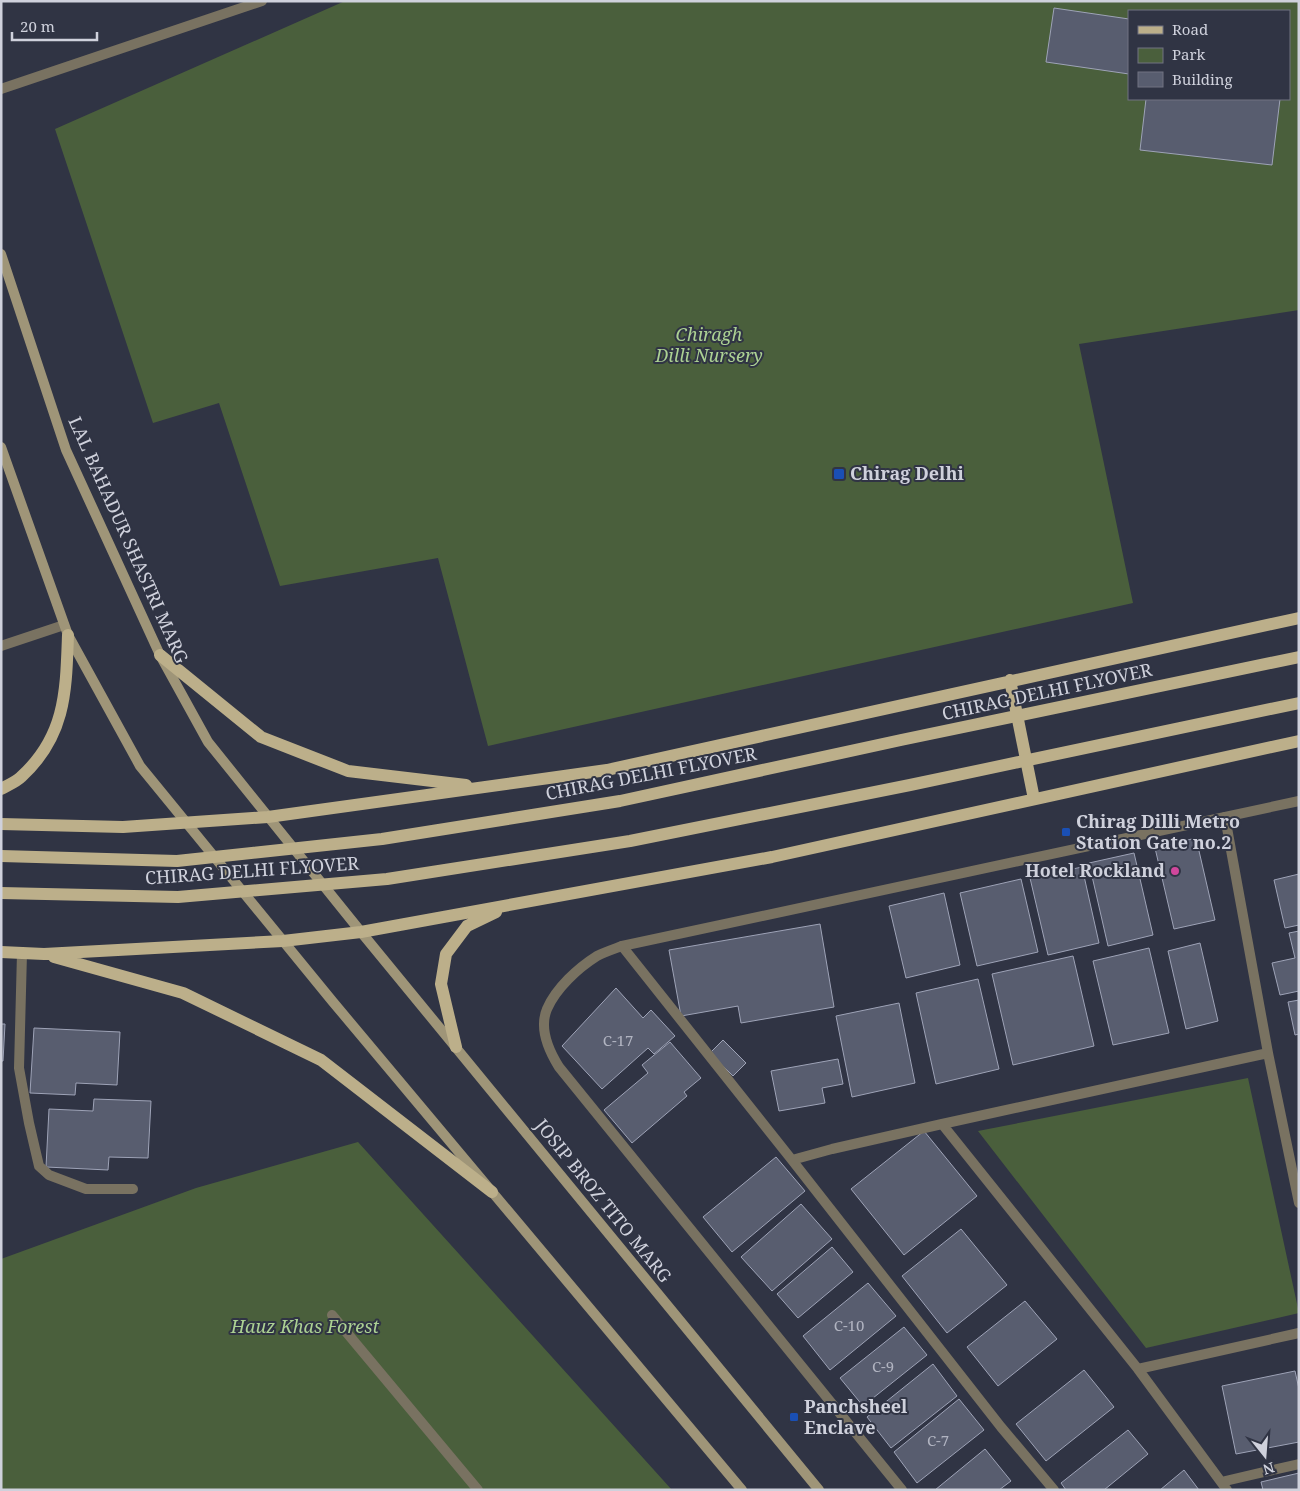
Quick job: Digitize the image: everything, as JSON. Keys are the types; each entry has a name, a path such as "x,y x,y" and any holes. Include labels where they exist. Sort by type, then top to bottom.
{"main road":[{"name":"LAL BAHADUR SHASTRI MARG","path":"1,254 66,450 160,655 208,742 361,932"},
{"path":"1,447 66,630 140,766 283,941 742,1490"},
{"path":"1,824 123,827 268,816 607,770 1299,618"},
{"path":"1,789 20,778 47,748 62,713 66,674 66,630"},
{"path":"160,655 261,737 348,771 484,787"},
{"name":"CHIRAG DELHI FLYOVER","path":"1,856 177,861 382,839 620,800 1299,657"},
{"path":"1010,680 1034,799"},
{"name":"CHIRAG DELHI FLYOVER","path":"1,893 178,897 388,879 630,841 1299,703"},
{"path":"1,952 44,954 283,941 361,932 772,858 1299,741"},
{"path":"456,1048 441,984 446,954 467,926 512,905"},
{"name":"JOSIP BROZ TITO MARG","path":"361,932 819,1490"},
{"path":"44,954 183,993 321,1060 492,1192"}],"street":[{"path":"1,89 262,1"},
{"path":"1,646 66,630"},
{"path":"902,1490 559,1067 550,1053 545,1029 546,1010 558,990 576,973 598,956 622,946 1299,801"},
{"path":"1226,817 1268,1053 1299,1203"},
{"path":"622,946 1001,1427 1054,1490"},
{"path":"22,953 19,1068 39,1166 49,1175 86,1189 133,1189"},
{"path":"792,1160 942,1124 1268,1053"},
{"path":"942,1124 1138,1369 1224,1486 1299,1464"},
{"path":"332,1314 478,1490"},
{"path":"1138,1369 1299,1333"}],"green space":[{"name":"Chiragh Dilli Nursery","path":"345,1 1299,1 1299,310 1079,344 1133,603 488,746 438,558 280,586 219,403 153,423 55,129"},
{"path":"1248,1078 1299,1313 1146,1348 978,1131"},
{"name":"Hauz Khas Forest","path":"358,1142 672,1490 1,1490 1,1259 196,1188"}],"building":[{"path":"1054,8 1128,19 1128,74 1046,62"},
{"path":"1146,100 1280,100 1272,165 1140,150"},
{"path":"1196,838 1215,920 1174,929 1155,848"},
{"path":"1134,853 1153,935 1108,946 1089,863"},
{"path":"1082,867 1099,943 1048,955 1030,878"},
{"path":"1299,874 1299,925 1285,928 1274,880"},
{"path":"1021,879 1038,952 977,966 960,893"},
{"path":"944,893 960,965 906,978 889,906"},
{"path":"820,924 834,1007 741,1023 738,1006 681,1016 669,950"},
{"path":"1299,931 1299,991 1280,995 1272,963 1295,958 1289,933"},
{"path":"1200,943 1218,1021 1186,1029 1168,951"},
{"path":"1149,948 1169,1033 1113,1045 1093,961"},
{"path":"1073,956 1094,1046 1013,1065 992,974"},
{"path":"978,979 999,1069 936,1084 916,993"},
{"path":"616,988 643,1018 651,1010 675,1036 654,1054 648,1048 602,1089 562,1046"},
{"path":"1299,1000 1299,1034 1295,1035 1288,1002"},
{"path":"899,1003 915,1083 852,1097 836,1016"},
{"path":"1,1024 5,1024 3,1061 1,1061"},
{"path":"34,1028 120,1032 117,1085 76,1083 75,1095 30,1093"},
{"path":"723,1040 746,1063 733,1076 710,1053"},
{"path":"670,1042 701,1078 684,1092 687,1096 632,1143 604,1110 648,1073 642,1065"},
{"path":"838,1059 843,1084 822,1088 825,1103 779,1111 771,1071"},
{"path":"94,1099 151,1101 148,1158 109,1157 108,1170 46,1167 49,1109 93,1111"},
{"path":"924,1131 977,1196 904,1255 851,1189"},
{"path":"776,1157 805,1191 732,1252 703,1217"},
{"path":"801,1204 832,1239 772,1291 741,1257"},
{"path":"961,1229 1007,1285 947,1333 902,1276"},
{"path":"832,1247 853,1272 798,1318 777,1294"},
{"path":"868,1283 896,1316 830,1370 803,1336"},
{"path":"1025,1301 1057,1339 998,1386 967,1347"},
{"path":"904,1327 927,1355 863,1406 840,1378"},
{"path":"933,1364 957,1396 891,1448 867,1417"},
{"path":"1084,1370 1114,1407 1046,1461 1016,1424"},
{"path":"1295,1371 1299,1389 1299,1442 1236,1454 1222,1386"},
{"path":"959,1399 984,1430 917,1483 894,1452"},
{"path":"1128,1430 1148,1454 1104,1490 1066,1490 1061,1483"},
{"path":"985,1449 1011,1481 999,1490 935,1490"},
{"path":"1184,1470 1199,1490 1160,1490"},
{"path":"1299,1473 1299,1490 1263,1490 1261,1482"}],"place":[{"name":"Chirag Delhi","path":"839,474"},
{"name":"Chirag Dilli Metro Station Gate no.2","path":"1066,832"},
{"name":"Hotel Rockland","path":"1175,871"},
{"name":"Panchsheel Enclave","path":"794,1417"}]}
